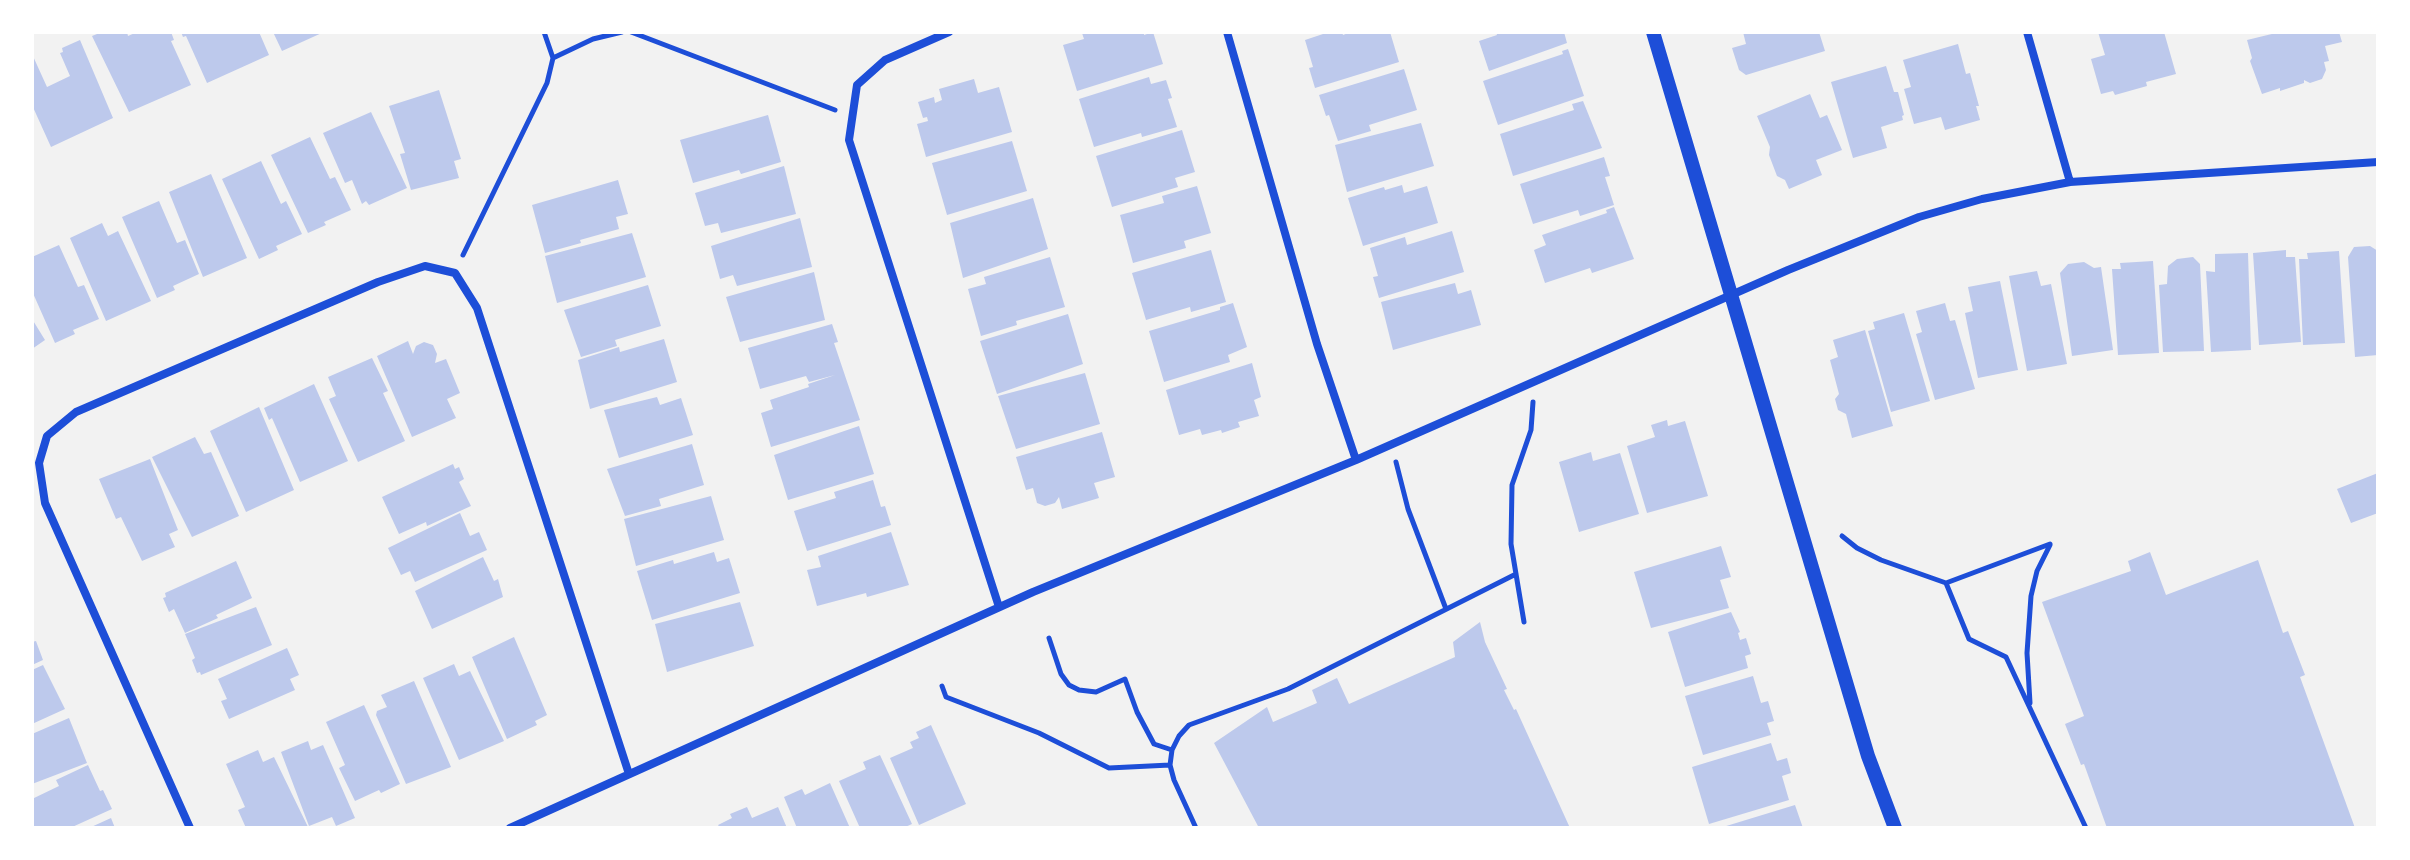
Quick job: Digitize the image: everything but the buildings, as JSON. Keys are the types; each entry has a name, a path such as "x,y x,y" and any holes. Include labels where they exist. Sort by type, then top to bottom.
{"street":[{"path":"949,32 885,60 857,85 849,140 999,607"},
{"path":"1227,32 1317,344 1356,460"},
{"path":"1653,32 1868,756 1895,828"},
{"path":"2027,32 2070,182"},
{"path":"510,828 999,607 1356,460 1853,242 1919,217 1982,199 2070,182 2378,162"},
{"path":"190,828 45,503 39,463 47,436 76,412 378,282 425,266 455,273 477,308 629,774"}],"path":[{"path":"455,273 547,83 553,58 544,32"},
{"path":"553,58 593,39 622,32"},
{"path":"631,32 852,116"},
{"path":"1524,622 1511,544 1512,485 1531,430 1535,382"},
{"path":"1392,444 1408,509 1446,609"},
{"path":"1842,536 1881,560 1946,583 2050,544 2037,571 2031,596 2027,653 2031,709"},
{"path":"1196,828 1170,765 1172,750 1189,725 1288,689 1516,574"},
{"path":"1946,583 1969,639 2006,657 2086,828"},
{"path":"1049,638 1061,674 1069,685 1096,692 1125,679 1137,712 1154,744 1172,750"},
{"path":"942,686 946,697 1039,733 1109,768 1170,765"}]}
